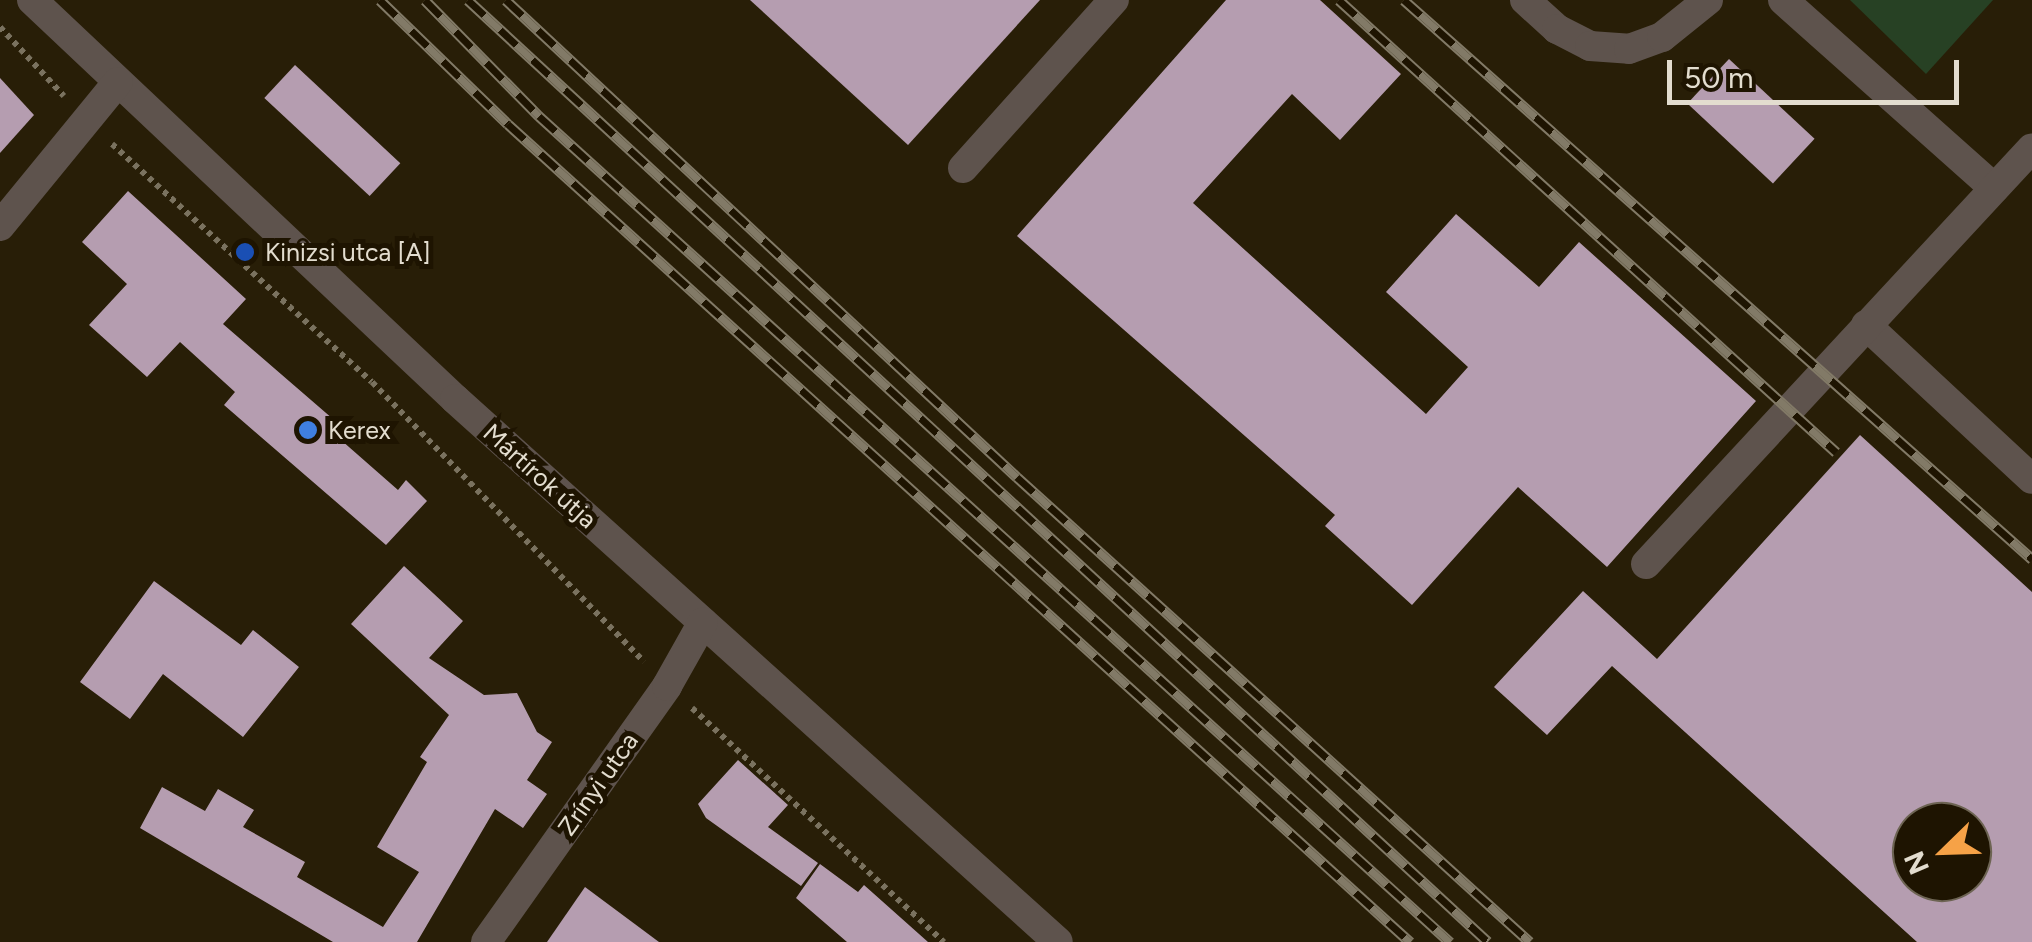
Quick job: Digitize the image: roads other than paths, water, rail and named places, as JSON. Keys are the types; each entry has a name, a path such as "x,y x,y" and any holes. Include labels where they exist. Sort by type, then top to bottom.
{"street":[{"name":"Mártírok útja","path":"32,0 703,622 1058,942"},
{"path":"962,168 1114,0"},
{"path":"1525,0 1556,29 1590,46 1629,49 1662,37 1708,0"},
{"path":"1783,0 1994,188"},
{"path":"0,226 118,82"},
{"path":"1646,564 2032,148"},
{"path":"1866,325 2032,479"},
{"name":"Zrínyi utca","path":"486,942 667,686 703,622"}],"railway":[{"path":"380,0 508,124 1410,942"},
{"path":"425,0 539,116 1450,942"},
{"path":"468,0 1488,942"},
{"path":"506,0 1017,477 1530,942"},
{"path":"1339,0 1836,452"},
{"path":"1404,0 2032,559"}],"place":[{"name":"Kinizsi utca [A]","path":"245,252"},
{"name":"Kerex","path":"308,430"}]}
